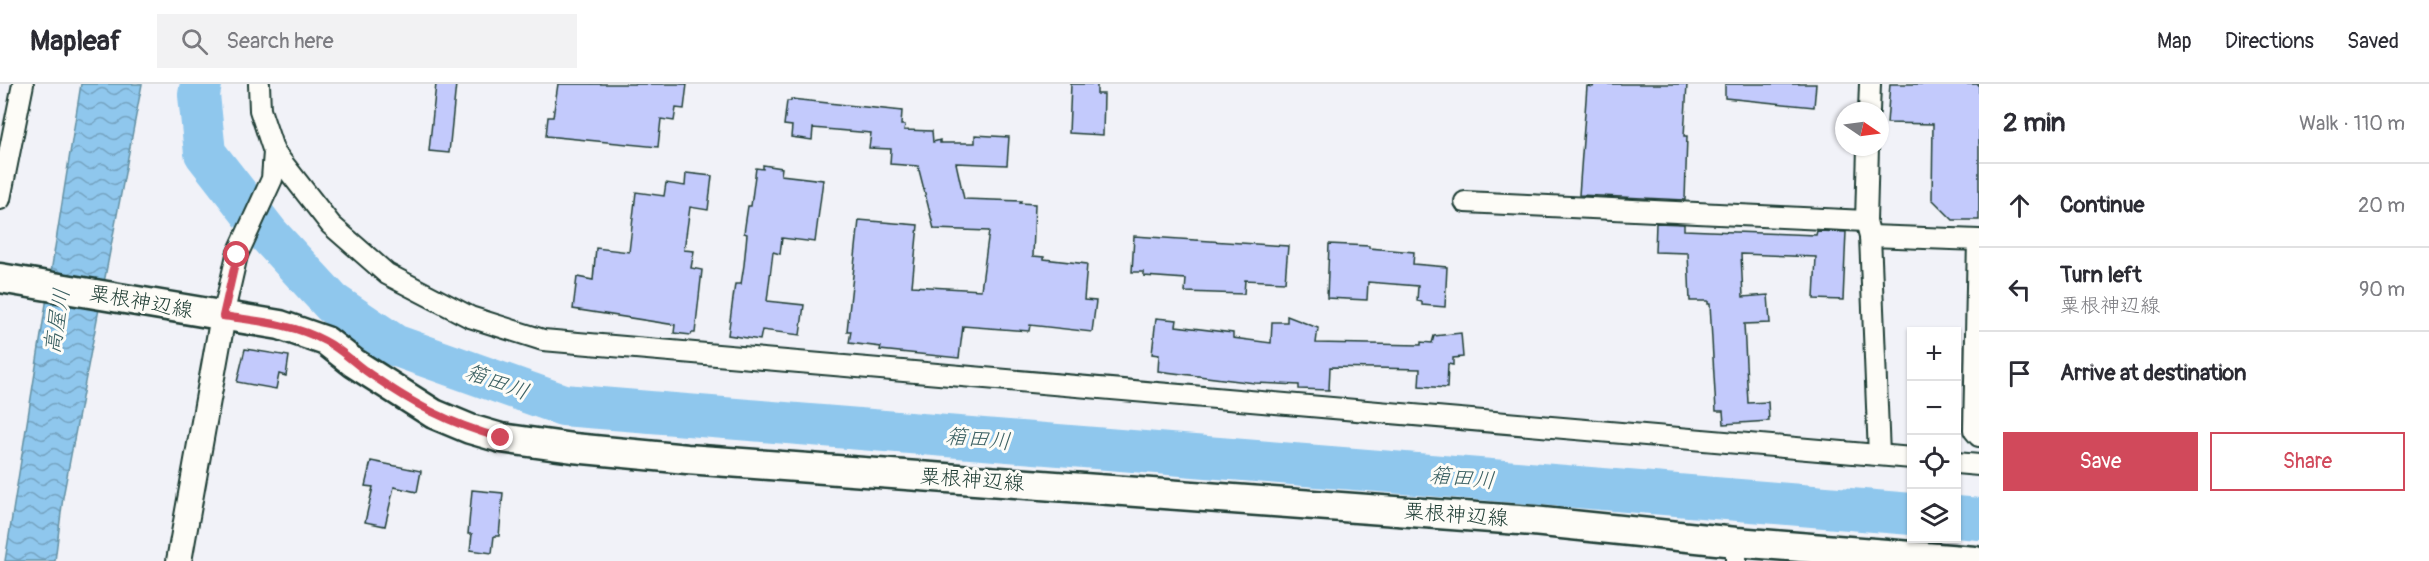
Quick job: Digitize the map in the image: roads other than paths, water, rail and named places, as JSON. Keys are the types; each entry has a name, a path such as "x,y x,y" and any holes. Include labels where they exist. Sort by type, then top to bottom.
{"main road":[{"name":"粟根神辺線","path":"0,278 280,325 326,341 362,369 434,414 470,429 501,438 573,448 687,459 1533,521 1736,551 1975,561"}],"street":[{"path":"0,199 22,84"},
{"path":"259,84 260,110 274,152 331,225 387,274 470,317 543,340 1907,458"},
{"path":"1869,102 1870,84"},
{"path":"179,561 213,314 272,179 274,152"},
{"path":"1868,156 1868,228 1879,455"},
{"path":"1465,202 1868,228 1979,240 1974,430 1979,436"},
{"path":"1961,463 1979,465"}],"water":[{"name":"高屋川","path":"81,84 142,84 63,497 55,561 5,561"}],"waterway":[{"name":"箱田川","path":"201,84 199,95 205,153 268,234 332,303 394,345 563,405 1907,514"},
{"name":"箱田川","path":"1961,517 1979,519"}]}
